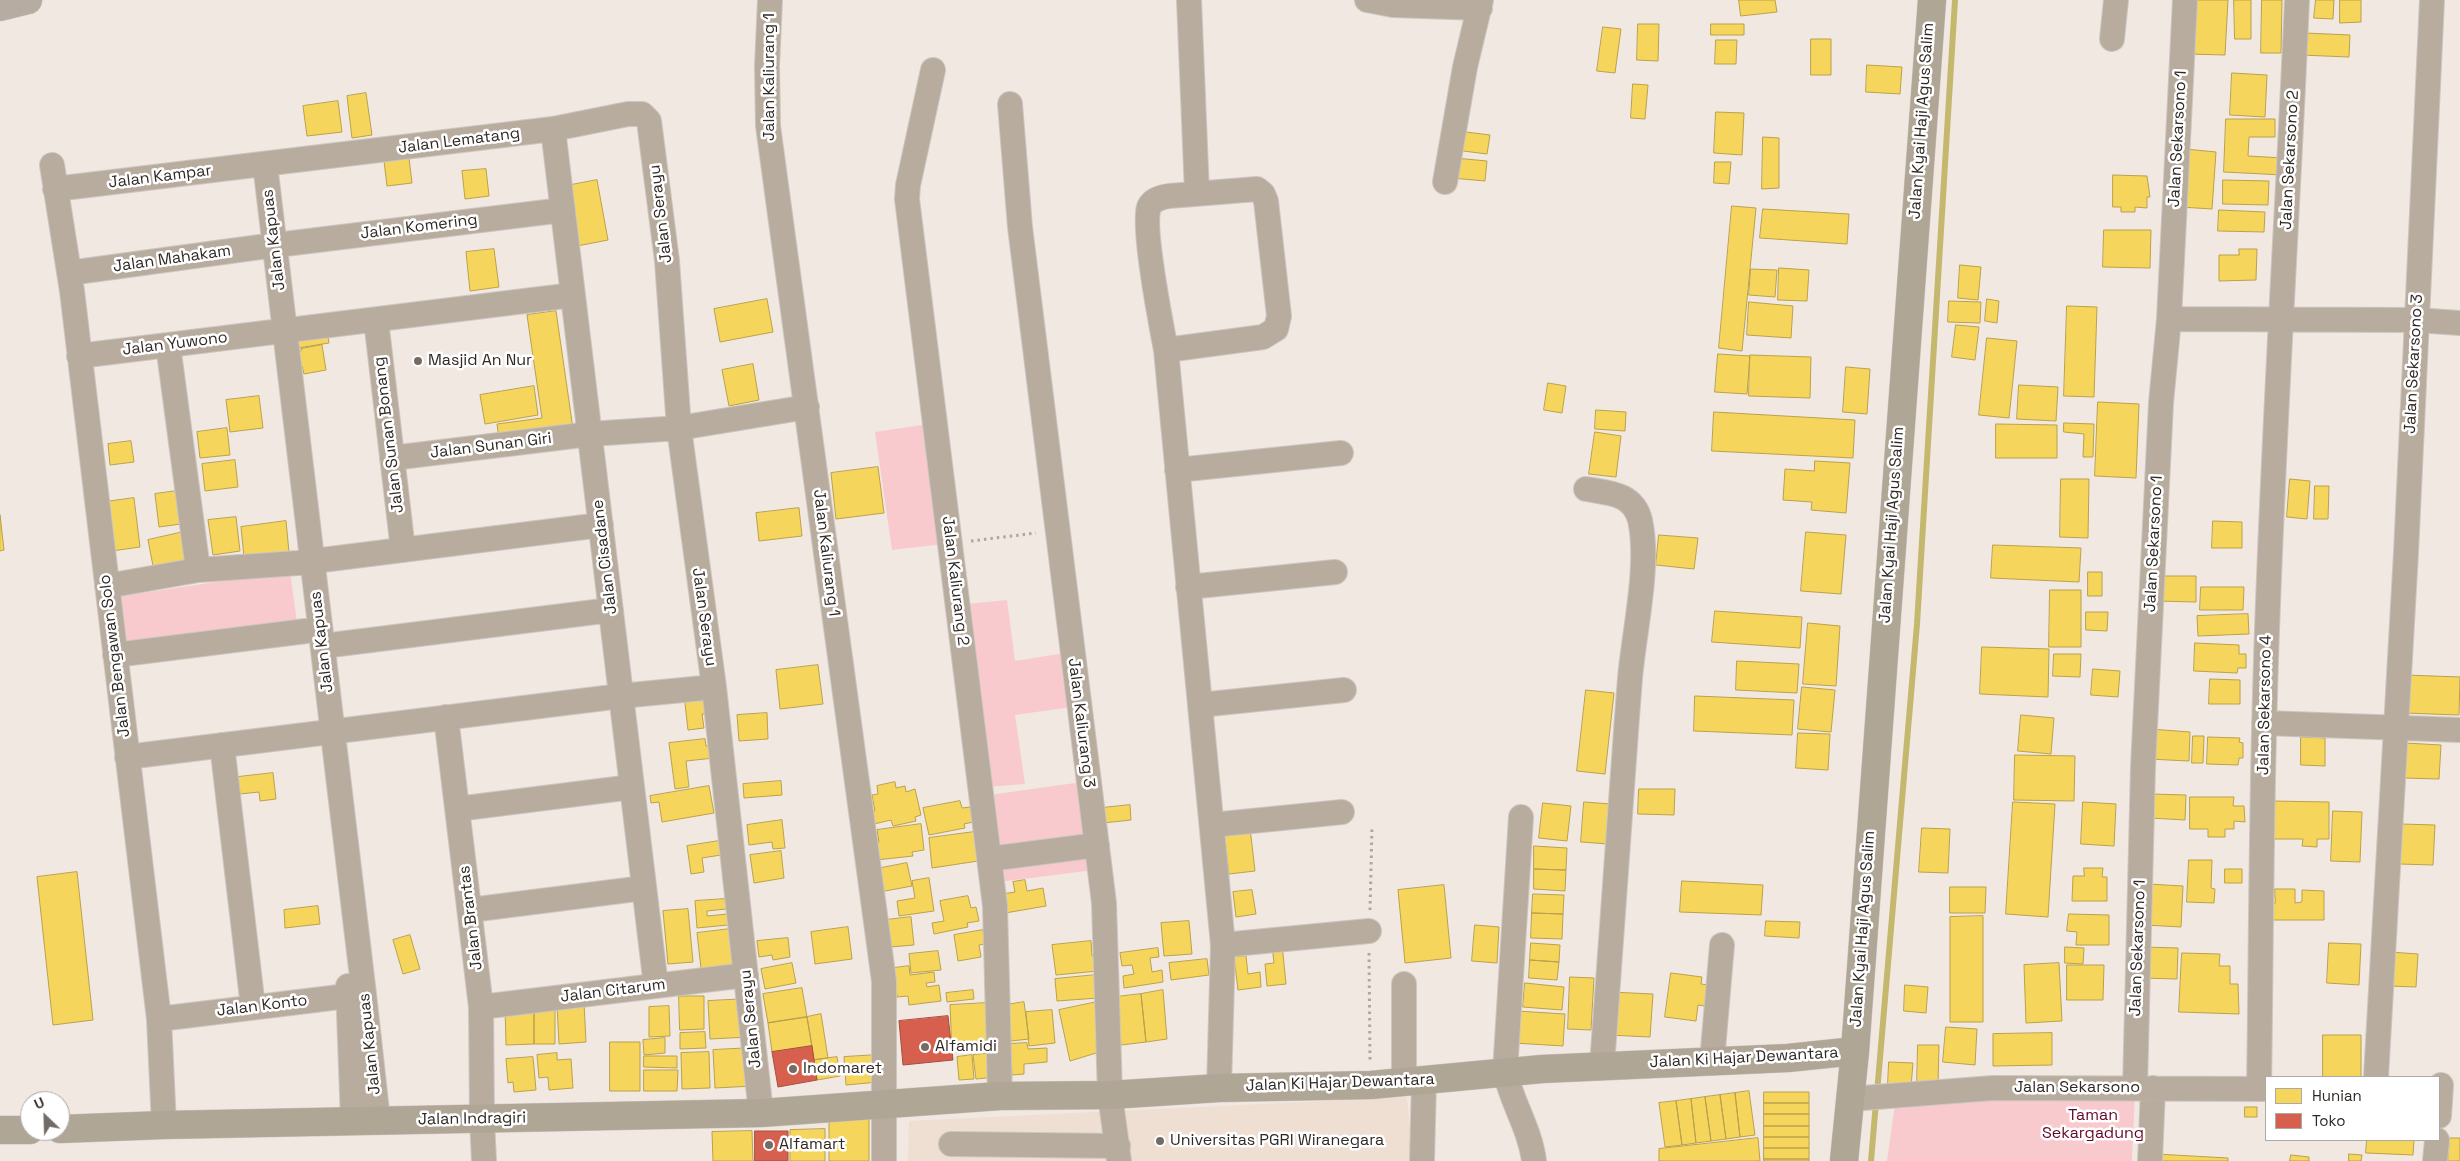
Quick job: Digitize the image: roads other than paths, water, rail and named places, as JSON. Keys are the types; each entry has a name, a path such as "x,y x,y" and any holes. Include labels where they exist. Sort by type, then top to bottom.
{"highway":[{"path":"0,7 28,0"}],"main road":[{"name":"Jalan Kyai Haji Agus Salim","path":"1844,1161 1855,1100 1855,1051 1932,0"},
{"name":"Jalan Ki Hajar Dewantara","path":"884,1106 1000,1096 1110,1095 1220,1088 1371,1085 1488,1074 1602,1066 1788,1058 1855,1051"},
{"name":"Jalan Indragiri","path":"70,1129 761,1113 884,1106"},
{"path":"0,1130 20,1130"}],"street":[{"name":"Jalan Kaliurang 1","path":"770,0 767,66 768,126 884,981 884,1161"},
{"path":"1189,0 1197,193"},
{"path":"1367,0 1393,5 1481,4 1465,67 1445,182"},
{"path":"2112,39 2116,0"},
{"name":"Jalan Sekarsono 1","path":"2150,1161 2144,1088 2143,767 2161,403 2169,319 2185,0"},
{"name":"Jalan Sekarsono 2","path":"2282,320 2296,0"},
{"name":"Jalan Sekarsono 3","path":"2376,1076 2394,727 2406,553 2432,0"},
{"name":"Jalan Kaliurang 2","path":"933,70 908,185 907,198 995,906 1000,1096"},
{"name":"Jalan Kaliurang 3","path":"1010,104 1020,227 1104,904 1110,1095 1118,1153"},
{"name":"Jalan Lematang","path":"258,165 553,129 628,114 642,114 649,121"},
{"name":"Jalan Serayu","path":"649,121 667,261 679,428 714,687 761,1113"},
{"name":"Jalan Cisadane","path":"553,129 656,986"},
{"name":"Jalan Bengawan Solo","path":"52,165 69,273 159,1019 164,1125"},
{"name":"Jalan Kampar","path":"55,189 258,165"},
{"name":"Jalan Kapuas","path":"258,165 357,994 366,1121"},
{"path":"1166,350 1263,337 1276,329 1278,316 1266,201 1263,194 1257,189 1249,188 1158,198 1150,205 1147,217 1153,270 1166,350 1223,945 1220,1088"},
{"name":"Jalan Komering","path":"267,246 563,210"},
{"name":"Jalan Mahakam","path":"69,273 267,246"},
{"name":"Jalan Yuwono","path":"79,356 573,295"},
{"path":"2169,319 2416,320 2460,323"},
{"name":"Jalan Sunan Bonang","path":"376,320 403,550"},
{"name":"Jalan Sekarsono 4","path":"2263,1089 2264,722 2274,448 2282,320"},
{"path":"168,345 198,570"},
{"name":"Jalan Sunan Giri","path":"392,458 590,434 679,428 807,407"},
{"path":"1177,470 1341,453"},
{"path":"1586,489 1620,494 1630,502 1640,520 1643,550 1630,676 1602,1066"},
{"path":"107,586 198,570 305,562 601,525"},
{"path":"1188,587 1335,572"},
{"path":"115,655 611,610"},
{"path":"127,757 621,696 714,687"},
{"path":"1200,705 1344,690"},
{"name":"Jalan Brantas","path":"446,717 481,1007 484,1161"},
{"path":"2264,722 2460,730"},
{"path":"222,745 253,1007"},
{"path":"458,808 632,787"},
{"path":"1212,825 1342,812"},
{"path":"1521,817 1488,1074 1510,1093 1526,1127 1534,1161"},
{"path":"989,859 1097,845"},
{"path":"470,910 644,888"},
{"path":"1223,945 1369,931"},
{"path":"1712,1061 1722,945"},
{"name":"Jalan Citarum","path":"481,1007 746,975"},
{"path":"1404,984 1422,1161"},
{"name":"Jalan Konto","path":"159,1019 357,994"},
{"path":"2440,1112 2447,1085"},
{"name":"Jalan Sekarsono","path":"1855,1100 1993,1088 2263,1089"},
{"path":"2435,1161 2437,1141"},
{"path":"951,1144 1118,1153"}],"waterway":[{"path":"1877,1093 1917,624 1955,0"},
{"path":"1871,1161 1876,1102"}],"place":[{"name":"Masjid An Nur","path":"418,361"},
{"name":"Alfamidi","path":"925,1047"},
{"name":"Indomaret","path":"793,1069"},
{"name":"Universitas PGRI Wiranegara","path":"1160,1141"},
{"name":"Alfamart","path":"769,1145"}],"park label":[{"name":"Taman Sekargadung","path":"2093,1125"}]}
